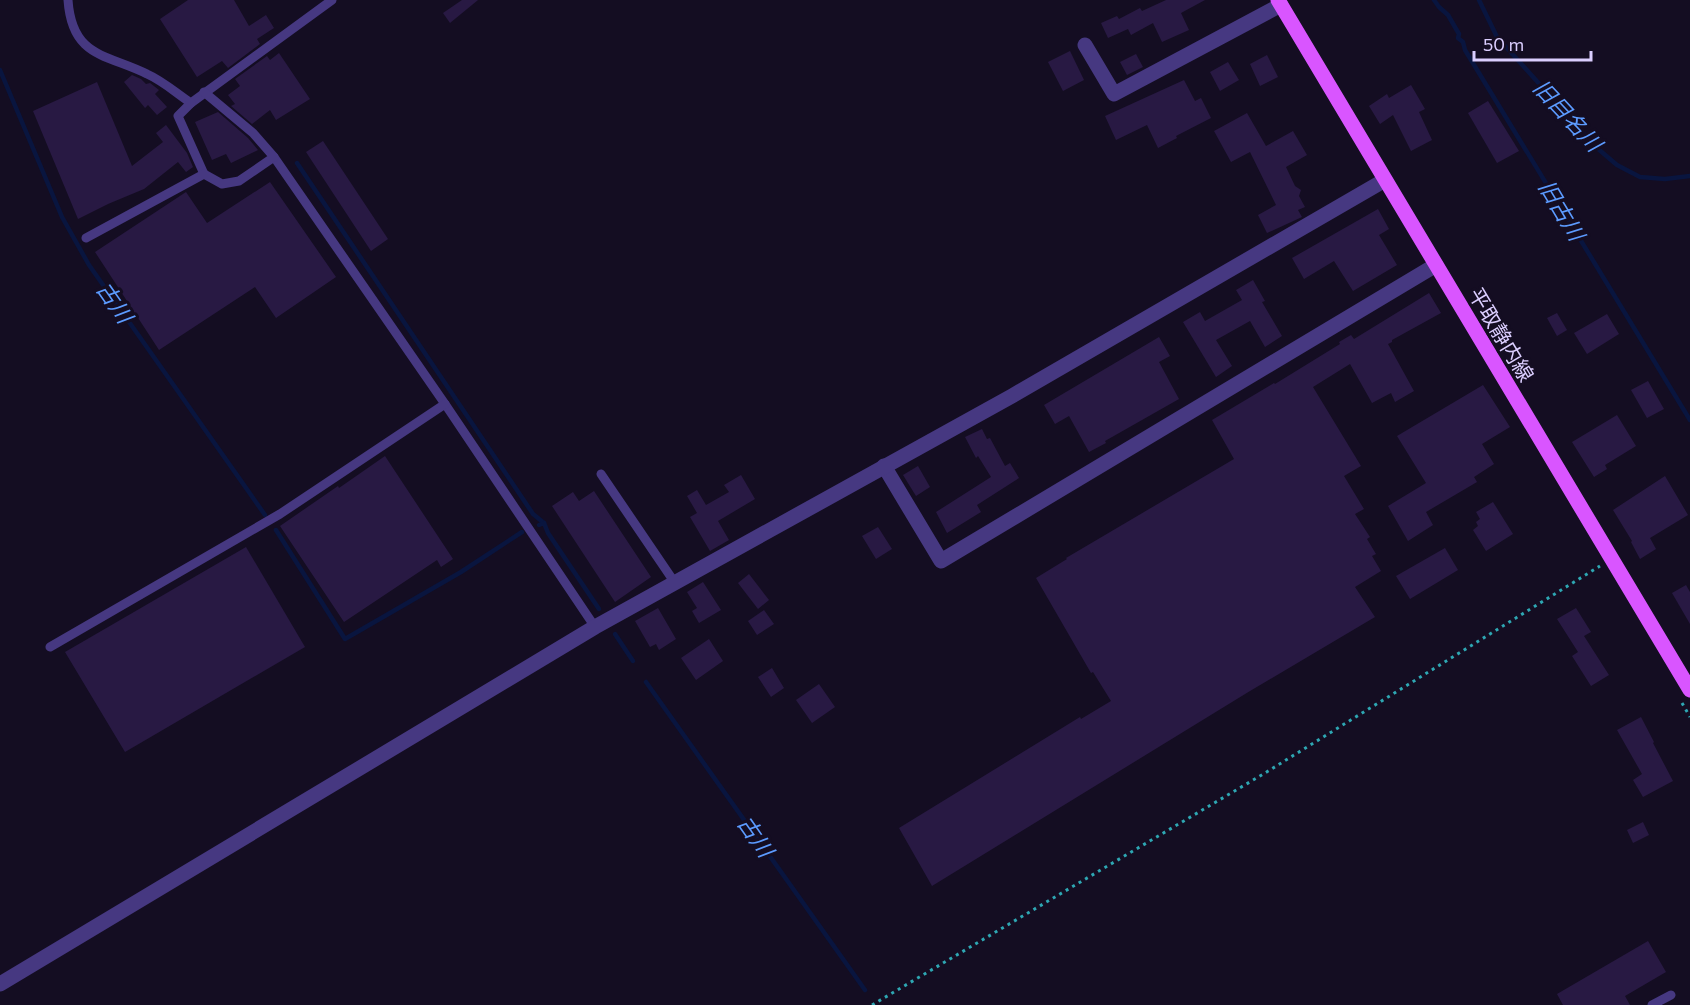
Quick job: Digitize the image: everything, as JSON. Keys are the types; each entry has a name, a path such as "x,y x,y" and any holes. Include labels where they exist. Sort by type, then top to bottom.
{"main road":[{"name":"平取静内線","path":"1279,2 1690,690"}],"street":[{"path":"1085,45 1114,94 1279,2"},
{"path":"0,984 595,627 1012,396 1385,180"},
{"path":"884,466 941,561 1436,265"}],"lane":[{"path":"69,0 69,15 77,34 86,46 105,58 148,74 191,103"},
{"path":"274,157 239,181 222,184 204,174 178,116 204,93 332,0"},
{"path":"204,93 253,133 274,157 445,404 595,627"},
{"path":"86,238 204,174"},
{"path":"50,647 280,514 445,404"},
{"path":"601,474 675,583"},
{"path":"1652,1005 1671,995"}],"path":[{"path":"872,1005 1265,773 1612,559"}],"building":[{"path":"188,0 234,0 249,26 266,15 274,28 257,39 260,44 228,68 222,61 197,77 160,19"},
{"path":"462,0 478,0 450,23 443,13"},
{"path":"1166,0 1205,0 1181,13 1189,30 1162,42 1153,23 1131,35 1128,29 1108,38 1101,23 1117,16 1119,19 1140,8 1142,11"},
{"path":"1070,51 1084,80 1063,91 1048,62"},
{"path":"279,53 310,99 276,120 270,110 252,124 231,106 235,104 228,95 240,86 235,79 267,56 270,60"},
{"path":"1136,54 1143,67 1127,75 1120,62"},
{"path":"1267,55 1278,77 1260,86 1250,64"},
{"path":"1228,62 1239,80 1220,91 1210,72"},
{"path":"132,75 159,90 155,94 167,107 157,115 148,105 145,108 124,82"},
{"path":"1184,80 1195,101 1201,98 1211,118 1158,148 1147,125 1116,140 1105,116"},
{"path":"97,82 132,166 163,142 156,133 166,125 187,153 193,167 186,172 178,162 144,189 78,219 33,111"},
{"path":"1411,85 1425,109 1419,112 1432,140 1411,151 1393,115 1380,124 1369,106 1387,94 1389,98"},
{"path":"1488,101 1519,151 1497,163 1468,113"},
{"path":"218,112 248,138 258,150 231,163 226,154 212,160 195,122"},
{"path":"1247,113 1266,146 1293,131 1307,155 1286,167 1295,186 1301,190 1299,196 1305,207 1298,210 1302,217 1267,233 1258,215 1276,205 1250,152 1231,162 1214,131"},
{"path":"323,141 388,239 371,251 306,152"},
{"path":"270,182 336,277 276,318 255,287 159,350 95,252 186,192 207,223"},
{"path":"1378,209 1389,229 1379,235 1397,265 1353,291 1334,261 1304,279 1292,258"},
{"path":"1253,280 1265,301 1262,302 1282,336 1265,347 1250,321 1216,340 1232,366 1216,377 1183,322 1200,312 1205,321 1242,300 1236,290"},
{"path":"1429,293 1441,313 1388,344 1414,391 1395,402 1391,393 1372,403 1350,364 1313,387 1361,466 1344,476 1364,509 1355,514 1370,537 1367,539 1376,554 1372,556 1381,571 1355,587 1375,617 932,886 899,828 1080,717 1081,719 1111,701 1093,672 1091,673 1036,578 1234,459 1212,420 1275,384 1340,344 1339,342 1351,335 1354,339"},
{"path":"1557,313 1567,330 1557,336 1547,318"},
{"path":"1607,314 1619,334 1587,354 1574,333"},
{"path":"1159,337 1170,356 1159,362 1179,399 1089,452 1069,416 1055,424 1044,405"},
{"path":"1648,381 1664,409 1647,418 1631,390"},
{"path":"1483,385 1510,427 1482,444 1494,464 1474,477 1477,482 1426,512 1433,525 1408,541 1388,506 1426,483 1397,436"},
{"path":"1617,415 1636,446 1605,465 1607,469 1594,477 1572,442"},
{"path":"982,429 987,439 990,438 1005,466 1010,463 1019,478 977,505 981,512 947,533 936,512 991,477 978,456 976,458 965,437"},
{"path":"385,456 453,559 441,567 437,560 344,622 280,526"},
{"path":"918,466 930,487 916,496 903,475"},
{"path":"741,475 755,499 718,521 729,540 710,551 690,517 697,513 687,496 697,490 706,505 729,492 724,485"},
{"path":"1665,476 1688,515 1650,538 1656,549 1640,559 1613,510"},
{"path":"594,491 651,577 615,602 552,506 573,492 579,501"},
{"path":"1493,502 1513,534 1486,551 1473,530 1478,526 1476,522 1480,519 1476,512"},
{"path":"878,527 892,549 876,559 862,536"},
{"path":"246,547 305,647 125,752 65,652"},
{"path":"1445,548 1458,570 1410,599 1396,576"},
{"path":"749,574 769,600 758,609 738,583"},
{"path":"703,582 721,610 699,623 692,611 697,608 687,592"},
{"path":"1686,585 1690,592 1690,624 1672,593"},
{"path":"658,608 676,639 659,650 656,644 650,647 635,621"},
{"path":"1576,608 1591,632 1584,636 1609,675 1591,686 1572,656 1578,652 1557,619"},
{"path":"764,610 774,624 757,635 748,621"},
{"path":"709,639 723,661 696,680 681,658"},
{"path":"772,668 784,688 771,697 758,677"},
{"path":"819,684 835,707 812,723 796,700"},
{"path":"1641,717 1673,781 1643,797 1633,780 1642,774 1617,730"},
{"path":"1643,822 1649,835 1633,843 1627,830"},
{"path":"1648,941 1666,972 1625,996 1630,1005 1563,1005 1557,994"}],"waterway":[{"name":"旧古川","path":"1434,0 1448,15 1465,50 1690,420"},
{"name":"旧目名川","path":"1479,0 1497,37 1597,148 1617,165 1640,177 1665,179 1690,176"},
{"name":"古川","path":"0,70 62,217 89,265 265,515"},
{"path":"297,163 533,514 544,523"},
{"name":"古川","path":"539,525 544,523 548,533 599,609"},
{"name":"古川","path":"276,530 345,639 461,572 522,532"},
{"name":"古川","path":"615,634 633,661"},
{"name":"古川","path":"646,682 865,990"}]}
